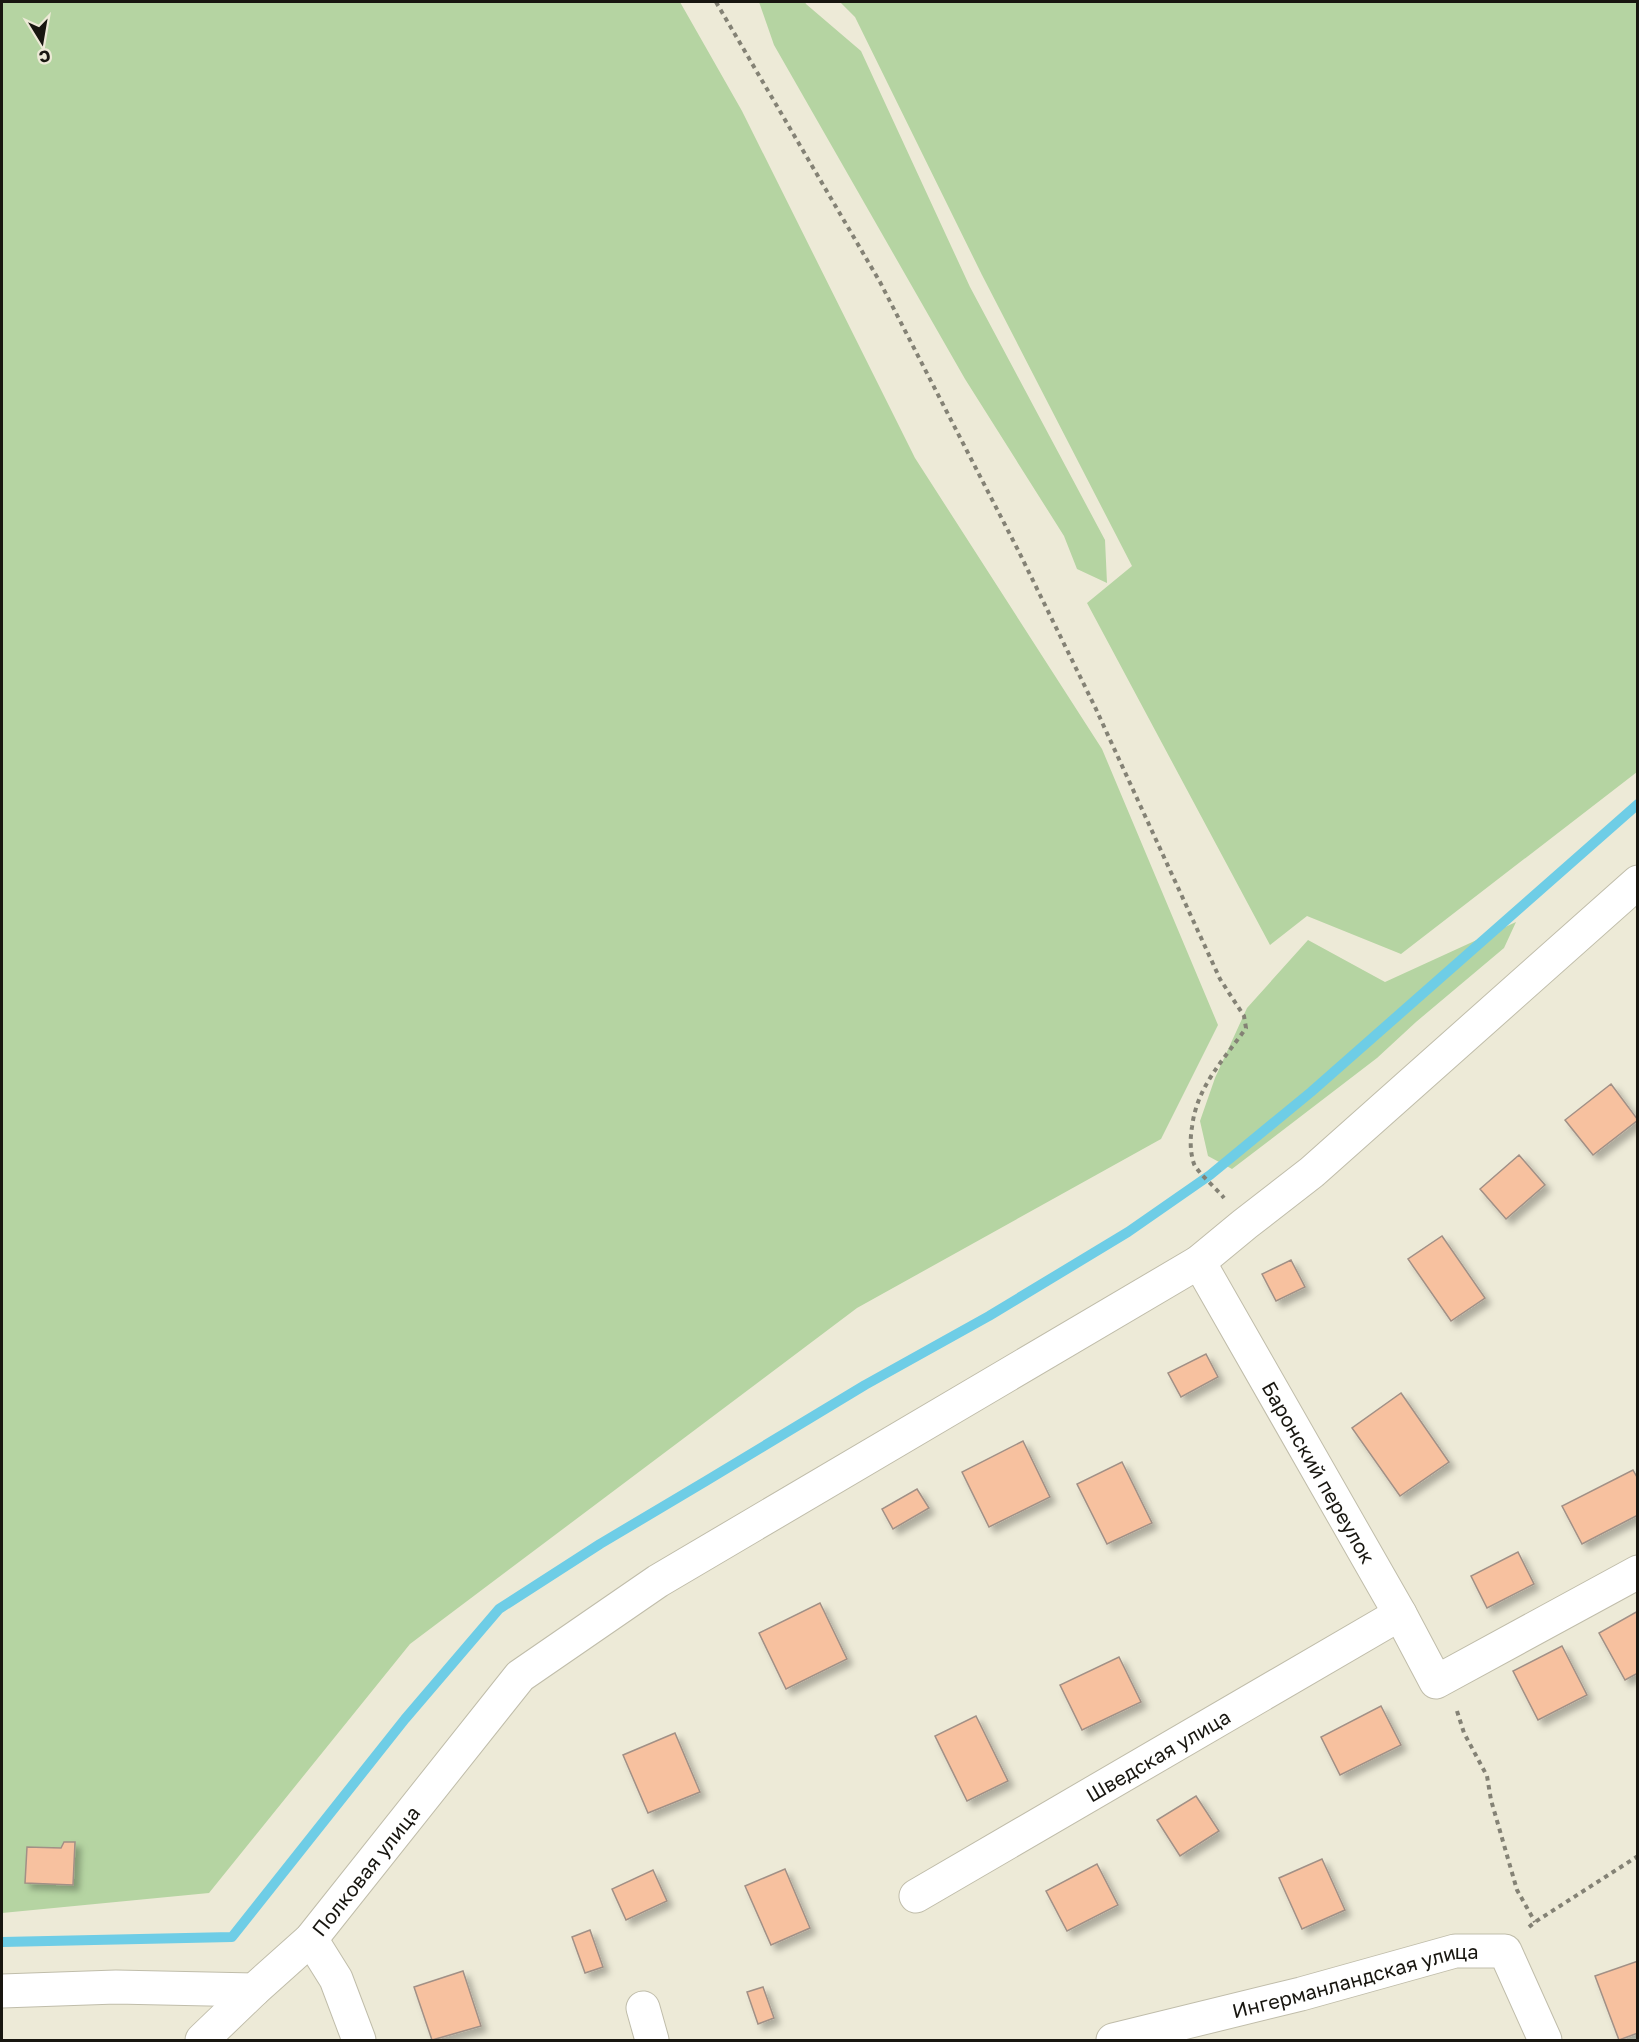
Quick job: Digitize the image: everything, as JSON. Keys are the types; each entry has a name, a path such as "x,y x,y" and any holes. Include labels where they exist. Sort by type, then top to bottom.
{"street":[{"name":"Полковая улица","path":"202,2040 311,1940 520,1676 658,1581 1199,1262 1312,1172 1638,882"},
{"name":"Баронский переулок","path":"1199,1262 1400,1614 1436,1682"},
{"path":"1436,1682 1638,1572"},
{"name":"Шведская улица","path":"916,1896 1400,1614"},
{"path":"311,1940 336,1979 359,2040"},
{"name":"Ингерманландская улица","path":"1113,2040 1301,1994 1455,1951 1505,1951 1545,2040"},
{"path":"2,1991 116,1987 254,1990"},
{"path":"643,2008 652,2040"}],"path":[{"path":"716,2 885,293 1018,550 1095,707 1220,979 1244,1016 1246,1028 1214,1069 1202,1089 1193,1113 1190,1142 1195,1165 1221,1194"},
{"path":"1436,1682 1454,1699 1464,1733 1487,1776 1491,1800 1517,1890 1535,1922"},
{"path":"1505,1951 1535,1922 1638,1856"}],"green space":[{"path":"2,2 680,2 742,111 915,458 1102,749 1218,1025 1161,1139 857,1308 410,1644 209,1893 2,1913"},
{"path":"759,2 805,2 861,51 970,287 1105,540 1107,583 1077,569 1064,536 965,379 774,45"},
{"path":"840,2 1637,2 1637,772 1401,954 1307,916 1270,945 1087,603 1132,566 982,275 855,17"},
{"path":"1516,922 1504,948 1377,1058 1232,1169 1208,1156 1200,1121 1215,1078 1247,1008 1308,940 1385,982"}],"building":[{"path":"1611,1084 1638,1120 1593,1155 1565,1120"},
{"path":"1519,1155 1545,1185 1506,1219 1480,1189"},
{"path":"1442,1236 1485,1298 1451,1321 1408,1259"},
{"path":"1291,1260 1305,1287 1276,1301 1262,1274"},
{"path":"1206,1354 1218,1377 1181,1397 1168,1373"},
{"path":"1401,1393 1449,1462 1400,1496 1352,1428"},
{"path":"1023,1441 1050,1497 989,1527 962,1472"},
{"path":"1122,1462 1152,1523 1107,1544 1077,1484"},
{"path":"1633,1470 1638,1479 1638,1515 1582,1544 1562,1506"},
{"path":"917,1489 929,1508 893,1529 882,1509"},
{"path":"1518,1552 1534,1584 1487,1608 1471,1576"},
{"path":"820,1603 847,1659 786,1689 759,1633"},
{"path":"1638,1611 1638,1673 1625,1680 1599,1633"},
{"path":"1562,1646 1587,1695 1538,1720 1513,1671"},
{"path":"1119,1657 1141,1702 1082,1730 1060,1685"},
{"path":"1381,1706 1401,1745 1340,1775 1321,1737"},
{"path":"976,1716 1008,1781 967,1801 935,1736"},
{"path":"675,1733 700,1792 648,1813 623,1755"},
{"path":"1196,1796 1219,1831 1180,1856 1157,1820"},
{"path":"64,1842 75,1842 73,1885 25,1883 27,1847 61,1848"},
{"path":"1322,1859 1345,1910 1302,1929 1279,1878"},
{"path":"1097,1864 1118,1905 1067,1931 1046,1891"},
{"path":"785,1869 810,1928 771,1945 745,1886"},
{"path":"653,1870 667,1901 626,1920 612,1889"},
{"path":"590,1930 603,1967 585,1973 572,1937"},
{"path":"1638,1961 1638,2033 1619,2040 1595,1976"},
{"path":"463,1971 481,2026 432,2040 414,1987"},
{"path":"763,1987 774,2018 758,2024 747,1992"}],"waterway":[{"path":"2,1942 232,1937 405,1719 499,1609 600,1544 865,1385 989,1316 1128,1232 1210,1175 1311,1092 1638,804"}]}
